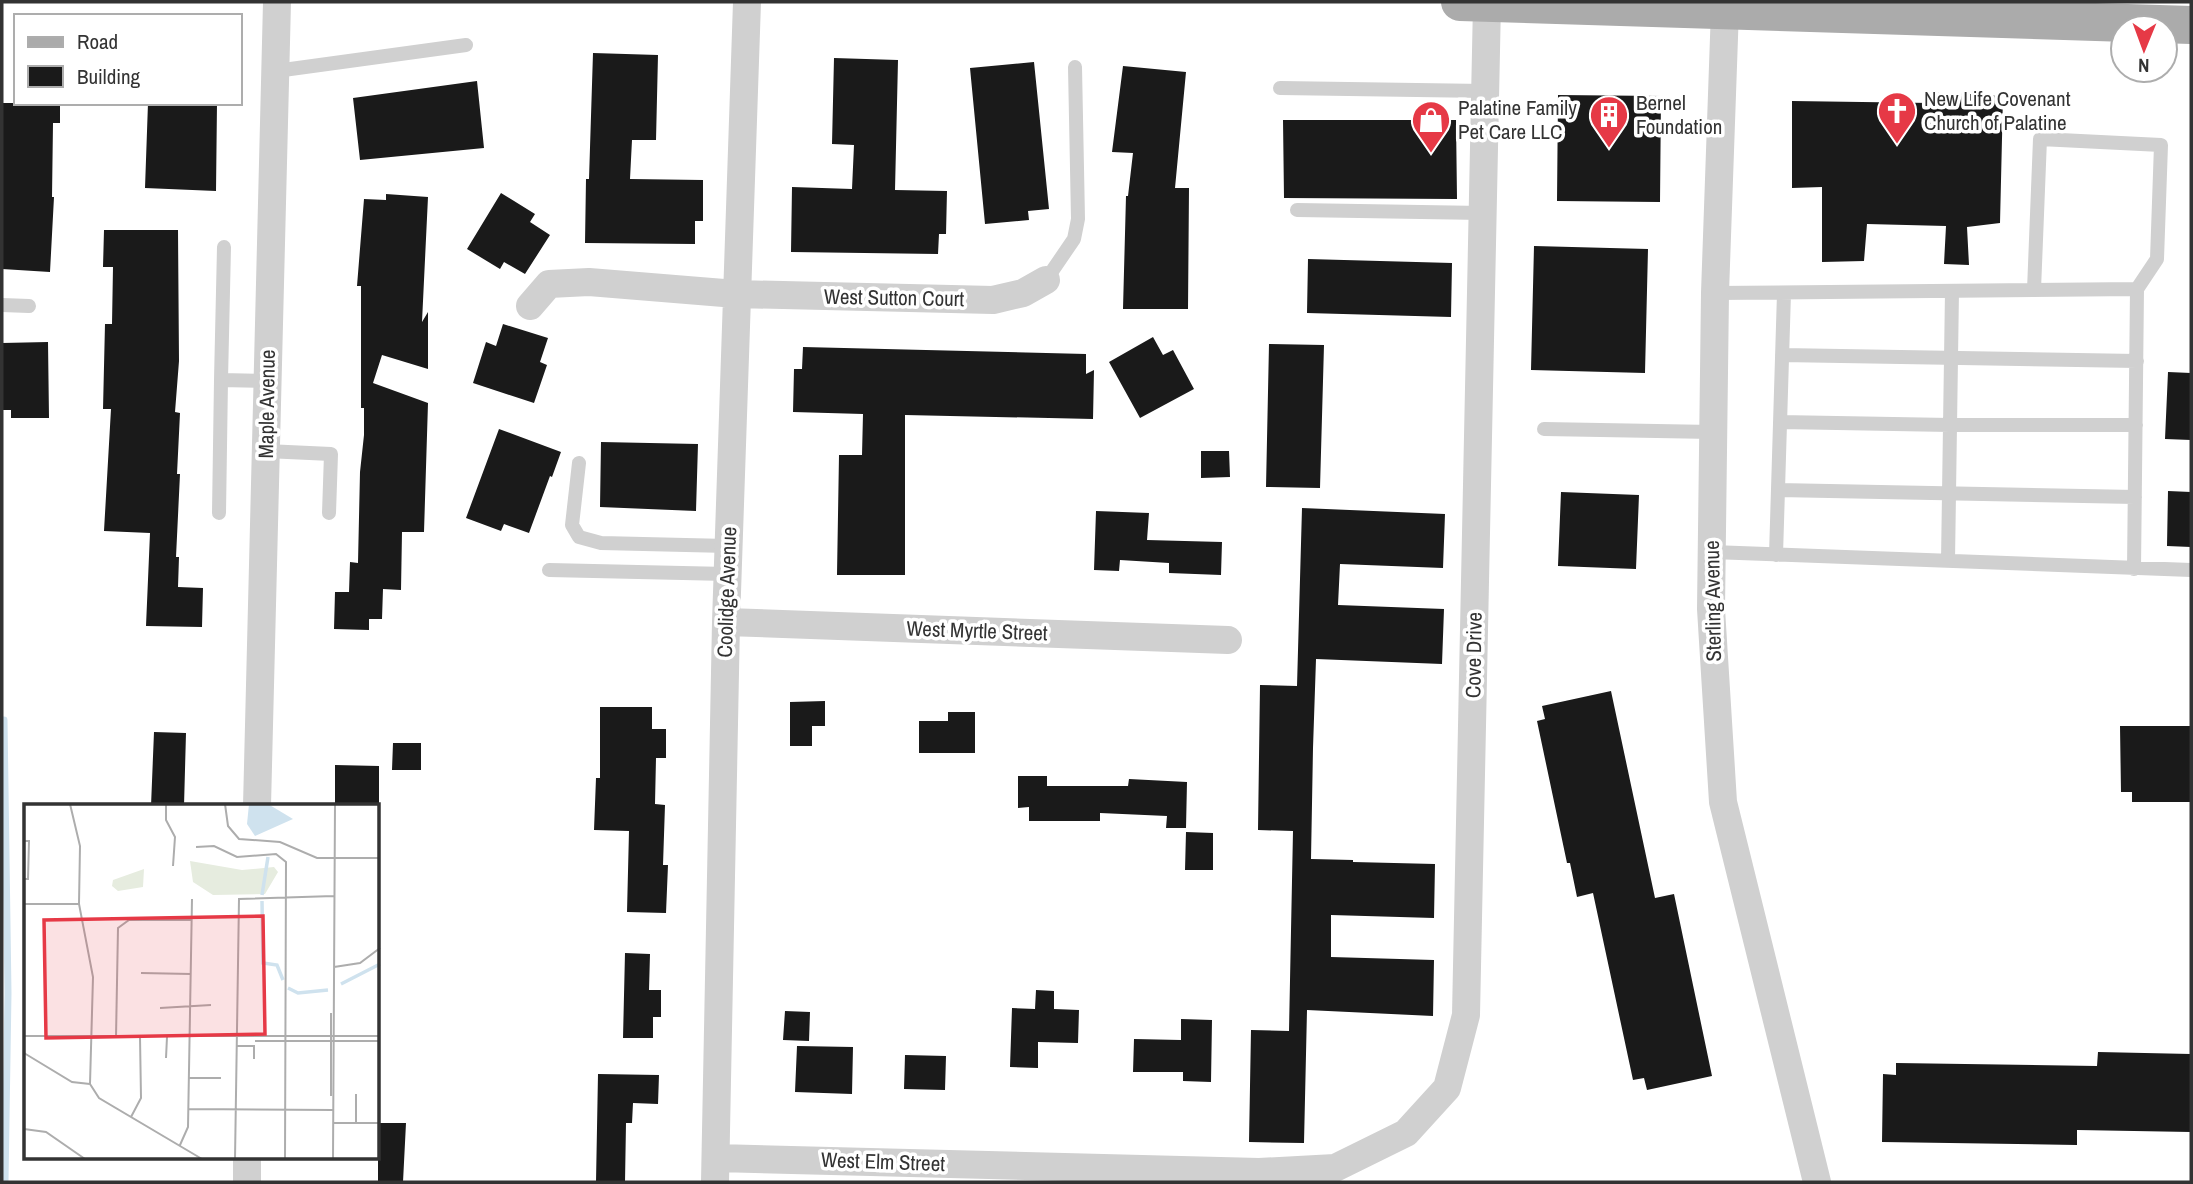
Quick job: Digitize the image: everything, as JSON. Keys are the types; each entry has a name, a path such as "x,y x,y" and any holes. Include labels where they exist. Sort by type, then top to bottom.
{"main road":[{"path":"1473,2 2191,25"}],"street":[{"name":"Maple Avenue","path":"257,804 277,2"},
{"name":"Coolidge Avenue","path":"716,1170 727,574 747,2"},
{"name":"Cove Drive","path":"1259,1172 1335,1168 1406,1133 1447,1088 1466,1015 1485,91 1473,2"},
{"name":"Sterling Avenue","path":"1725,9 1715,293 1711,609 1723,802 1817,1182"},
{"name":"West Sutton Court","path":"530,306 549,284 589,282 736,294 993,300 1023,293 1046,280"},
{"name":"West Myrtle Street","path":"726,622 1228,640"},
{"path":"247,1160 247,1182"},
{"name":"West Elm Street","path":"716,1170 1259,1172"}],"lane":[{"path":"276,71 466,45"},
{"path":"1046,280 1074,239 1078,219 1075,67"},
{"path":"1280,89 1485,91"},
{"path":"2034,290 2040,139 2161,145 2157,259 2137,289 2134,569"},
{"path":"1297,210 1483,213"},
{"path":"219,513 224,247"},
{"path":"1715,293 2137,289"},
{"path":"1948,561 1952,291"},
{"path":"1776,555 1784,292"},
{"path":"2,305 29,306"},
{"path":"1782,355 2137,361"},
{"path":"221,380 268,381"},
{"path":"1780,422 2136,425"},
{"path":"1544,429 1713,432"},
{"path":"266,451 331,454 329,513"},
{"path":"579,463 572,526 579,537 601,543 728,546"},
{"path":"1778,490 2135,497"},
{"path":"1712,552 2191,570"},
{"path":"549,570 727,574"}],"building":[{"path":"593,53 658,55 656,140 632,140 630,179 703,180 703,221 695,221 695,244 585,243"},
{"path":"834,58 898,60 895,190 947,191 946,234 939,234 938,254 791,252 792,187 852,189 854,145 832,144"},
{"path":"1034,62 1049,209 1028,211 1029,220 985,224 970,68"},
{"path":"1123,66 1186,72 1175,188 1189,188 1188,309 1123,309 1126,196 1133,153 1112,152"},
{"path":"477,81 484,148 360,160 353,98"},
{"name":"New Life Covenant Church of Palatine","path":"1933,92 2003,96 2000,223 1967,227 1969,265 1944,264 1946,226 1867,224 1864,261 1822,262 1822,187 1792,188 1792,101 1932,103"},
{"name":"Bernel Foundation","path":"1558,95 1661,96 1660,202 1557,201"},
{"path":"2,103 60,105 60,123 53,123 54,197 50,272 2,269"},
{"path":"148,105 217,105 216,191 145,188"},
{"path":"1283,120 1456,120 1457,199 1284,198"},
{"path":"501,193 535,214 530,222 550,235 525,274 504,262 500,269 467,249"},
{"path":"386,194 428,197 422,322 428,312 428,369 382,355 373,383 428,403 424,532 402,532 401,590 383,589 382,619 369,619 369,630 334,629 335,592 349,592 350,562 358,563 364,408 361,408 361,286 357,286 364,199 386,200"},
{"path":"104,230 178,230 179,361 175,412 180,413 177,474 180,474 176,557 179,557 178,587 203,588 202,627 146,626 150,533 104,531 111,409 103,409 105,324 112,324 113,267 103,267"},
{"path":"1534,246 1648,249 1645,373 1531,370"},
{"path":"1308,259 1452,263 1451,317 1307,313"},
{"path":"503,324 548,338 540,362 547,365 534,403 473,383 486,342 496,346"},
{"path":"1153,337 1163,355 1173,350 1194,389 1140,418 1109,362"},
{"path":"48,342 49,418 11,418 11,410 2,410 2,343"},
{"path":"1269,344 1324,345 1320,488 1266,487"},
{"path":"803,347 1086,354 1086,374 1094,370 1093,419 905,415 905,575 837,575 839,455 862,455 863,414 793,412 794,369 802,369"},
{"path":"2168,372 2191,373 2191,440 2165,439"},
{"path":"499,429 561,452 529,533 504,524 501,531 466,518"},
{"path":"601,442 698,444 696,511 600,507"},
{"path":"1201,451 1229,451 1230,477 1201,478"},
{"path":"2168,491 2191,492 2191,547 2167,546"},
{"path":"1561,492 1639,495 1636,569 1558,566"},
{"path":"1302,508 1445,514 1443,568 1340,564 1338,605 1444,609 1442,664 1316,659 1313,748 1311,859 1435,864 1434,918 1331,915 1331,957 1434,960 1433,1016 1307,1010 1304,1143 1249,1142 1251,1030 1289,1031 1293,831 1258,830 1260,685 1297,686"},
{"path":"1096,511 1149,513 1147,540 1222,542 1221,575 1169,573 1169,563 1120,560 1119,571 1094,570"},
{"path":"1611,691 1655,898 1674,894 1712,1076 1647,1090 1644,1078 1633,1080 1593,893 1577,897 1570,863 1567,863 1537,721 1545,719 1542,706"},
{"path":"825,701 825,726 812,726 812,746 790,746 790,702"},
{"path":"600,707 652,707 652,729 666,729 666,758 656,758 655,804 665,805 663,865 668,865 666,913 627,912 629,831 594,830 596,778 600,778"},
{"path":"948,712 975,712 975,753 919,753 919,721 948,721"},
{"path":"2120,726 2191,726 2191,802 2132,802 2132,792 2121,792"},
{"path":"154,732 186,733 184,804 151,804"},
{"path":"393,743 421,743 421,770 392,770"},
{"path":"335,765 379,766 379,803 335,803"},
{"path":"1018,776 1047,776 1047,786 1128,786 1129,779 1187,782 1186,828 1166,828 1167,816 1100,813 1100,821 1029,821 1029,807 1018,808"},
{"path":"1186,832 1213,833 1213,870 1185,870"},
{"path":"625,953 650,954 649,990 661,990 661,1017 653,1017 653,1038 623,1038"},
{"path":"1036,990 1054,991 1054,1009 1079,1010 1078,1043 1038,1042 1038,1068 1010,1067 1012,1008 1035,1009"},
{"path":"785,1011 810,1012 809,1041 783,1040"},
{"path":"1181,1019 1212,1020 1211,1082 1183,1081 1183,1072 1133,1072 1134,1039 1181,1040"},
{"path":"797,1046 853,1047 852,1094 795,1092"},
{"path":"2098,1052 2191,1054 2191,1132 2077,1130 2077,1145 1882,1142 1883,1074 1896,1075 1896,1063 2097,1066"},
{"path":"905,1055 946,1056 945,1090 904,1089"},
{"path":"598,1074 659,1075 658,1104 633,1103 632,1123 626,1123 625,1182 596,1182"},
{"path":"380,1123 406,1123 403,1182 378,1182"}],"waterway":[{"path":"2,720 8,993 5,1182"}],"place":[{"name":"New Life Covenant Church of Palatine","path":"1897,145"},
{"name":"Bernel Foundation","path":"1609,149"},
{"name":"Palatine Family Pet Care LLC","path":"1431,154"}]}
